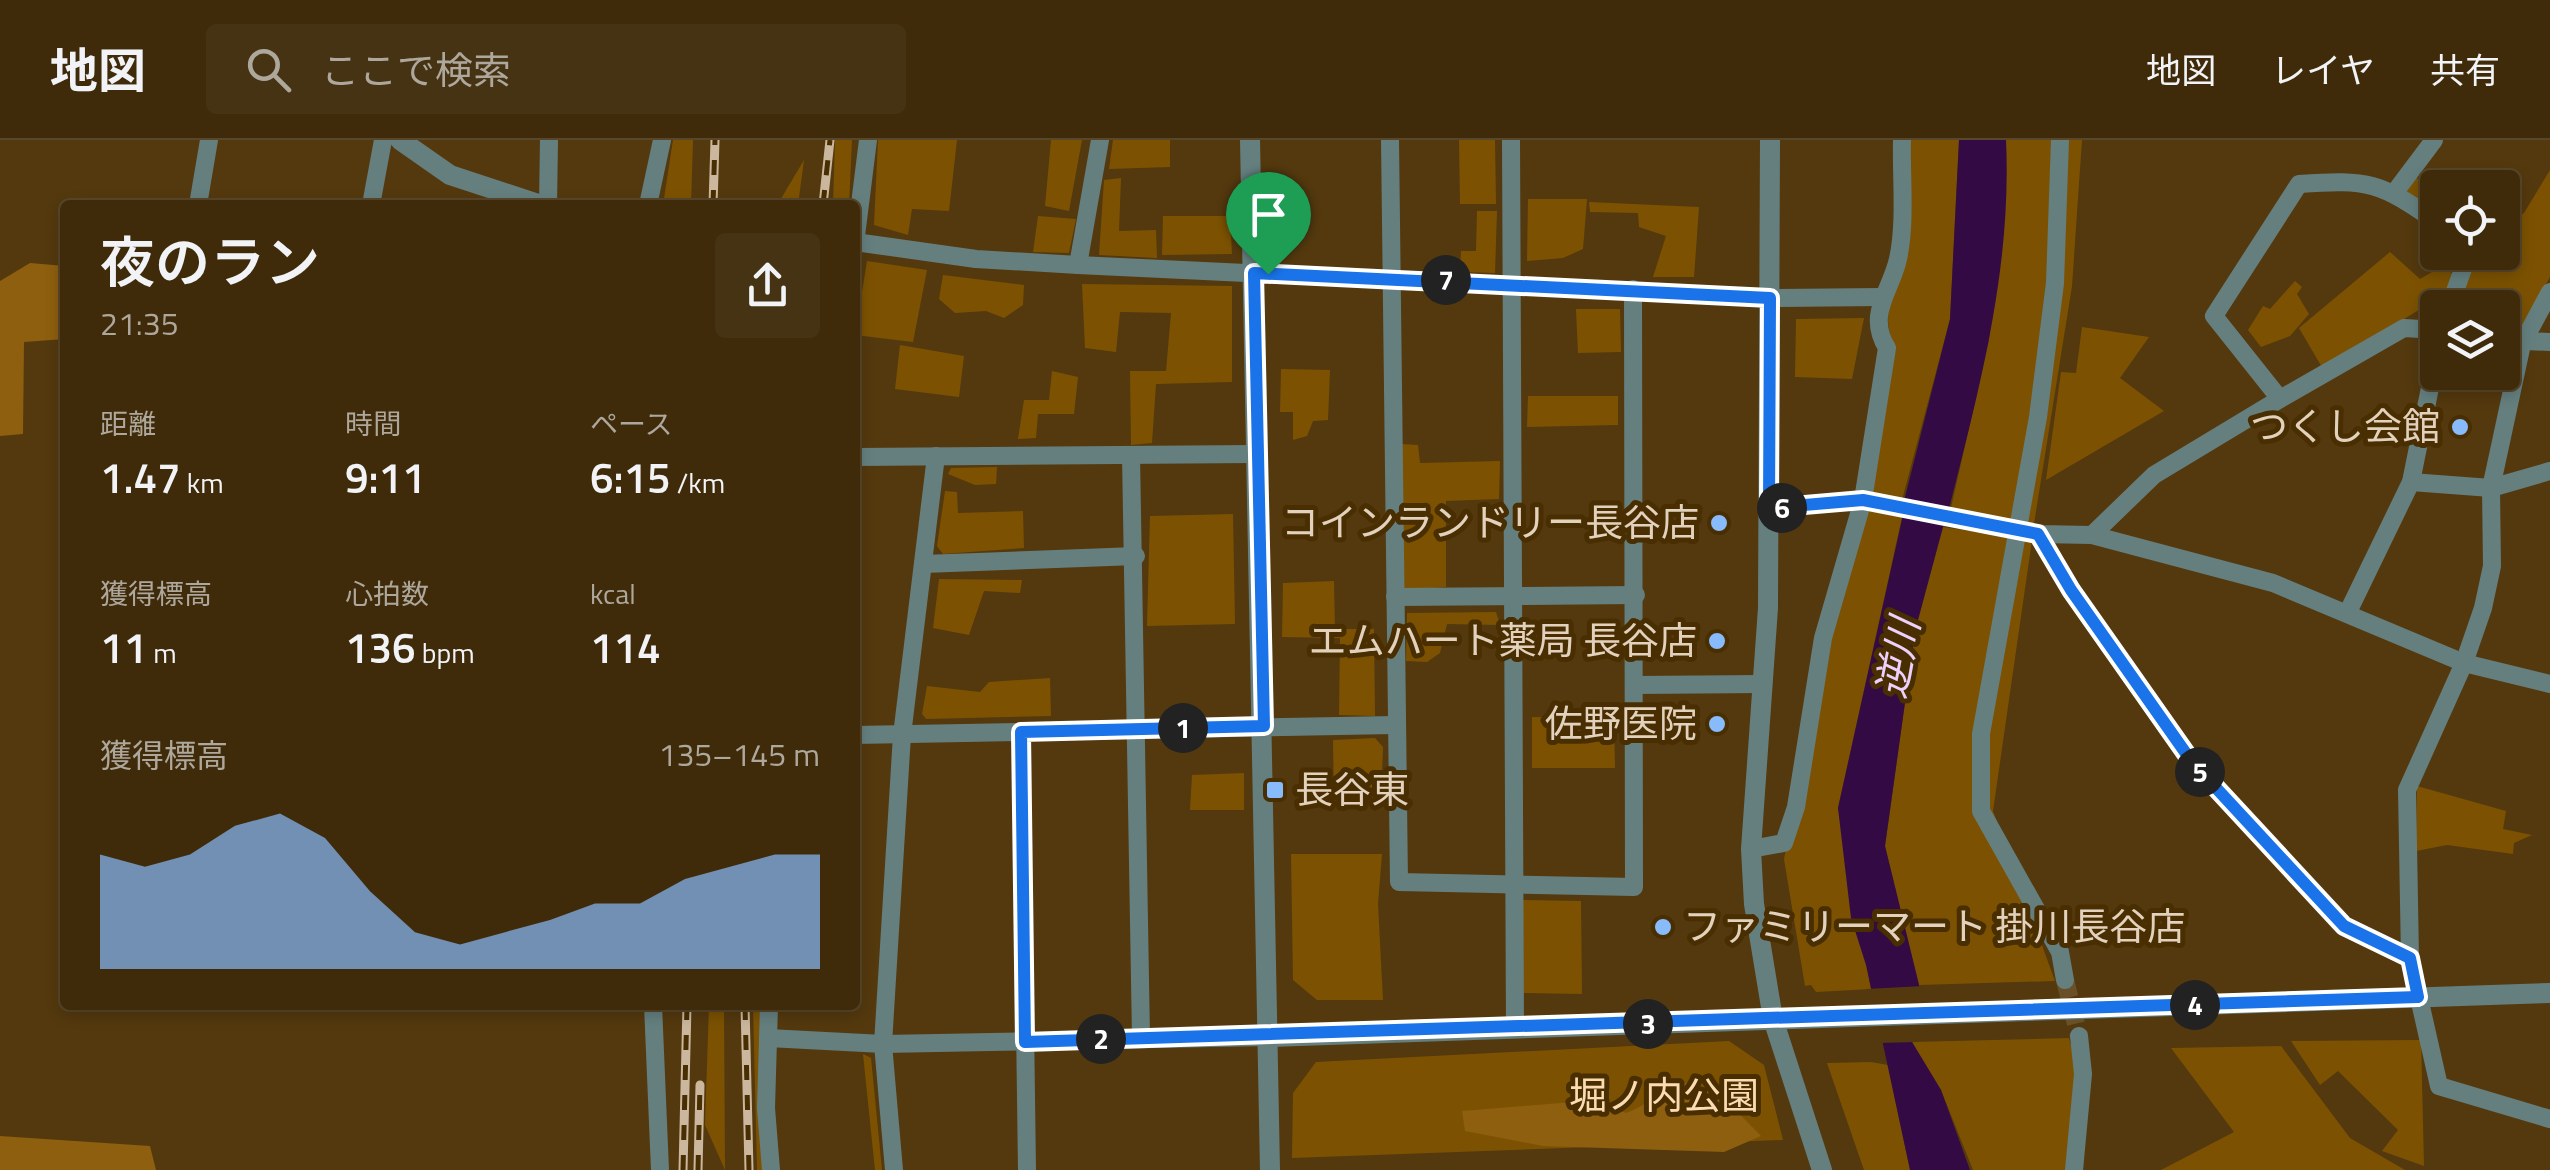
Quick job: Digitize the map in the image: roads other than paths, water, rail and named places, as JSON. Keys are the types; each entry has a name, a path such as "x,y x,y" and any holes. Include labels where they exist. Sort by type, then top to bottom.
{"street":[{"path":"199,200 210,140"},
{"path":"372,200 383,140"},
{"path":"400,140 450,175 480,189 524,200"},
{"path":"544,200 549,140"},
{"path":"649,200 662,140"},
{"path":"860,203 868,140"},
{"path":"1078,265 1100,140"},
{"path":"1250,140 1270,1170"},
{"path":"1390,140 1394,725 1399,882 1634,887 1633,289"},
{"path":"1511,140 1515,1028"},
{"path":"1770,140 1769,508 1763,684 1751,849 1754,904 1773,1019 1822,1170"},
{"path":"1751,849 1784,843 1796,807 1823,638 1863,500 1887,348 1878,334 1881,296 1898,260 1902,140"},
{"path":"2060,140 2056,283 2038,417 1981,734 1981,811 2060,952 2065,980"},
{"path":"2395,192 2434,140"},
{"path":"2280,399 2214,316 2299,184 2360,180 2395,192 2420,209"},
{"path":"860,244 1078,265 1770,298 1881,296"},
{"path":"2520,331 2550,292"},
{"path":"2092,535 2154,474 2404,328 2420,329"},
{"path":"2520,342 2550,342"},
{"path":"2348,612 2411,482 2430,390"},
{"path":"2505,390 2491,488 2492,566 2464,663 2406,790 2410,958 2439,1086 2550,1119"},
{"path":"860,457 1256,454"},
{"path":"1131,455 1136,556 1141,1038"},
{"path":"894,1170 882,1044 902,734 936,456"},
{"path":"2411,482 2491,488 2550,471"},
{"path":"1769,508 1863,500 2038,534 2092,535 2273,583 2464,663 2550,684"},
{"path":"2038,534 2071,590 2192,762 2344,926 2410,958"},
{"path":"922,564 1136,556"},
{"path":"1396,598 1636,595"},
{"path":"1635,686 1763,684"},
{"path":"860,734 1394,725"},
{"path":"1021,732 1026,1170"},
{"path":"768,1038 882,1044 1268,1036 2550,993"},
{"path":"654,1010 660,1170"},
{"path":"769,1010 771,1170"},
{"path":"2074,1170 2083,1074 2078,1036"}],"water":[{"path":"1959,140 2006,140 2007,187 1991,326 1949,509 1904,501 1950,319"},
{"name":"逆川","path":"1903,515 1944,523 1915,631 1885,846 1919,985 1912,1042 1941,1090 1970,1170 1910,1170 1866,965 1851,918 1838,808"}],"tunnel":[{"path":"2065,980 2079,1036"}],"railway":[{"path":"713,200 715,140"},
{"path":"824,200 830,140"},
{"path":"683,1170 687,1010"},
{"path":"745,1010 749,1170"},
{"path":"698,1170 700,1085"}],"place":[{"name":"つくし会館","path":"2460,427"},
{"name":"コインランドリー長谷店","path":"1719,523"},
{"name":"エムハート薬局 長谷店","path":"1717,641"},
{"name":"佐野医院","path":"1717,724"},
{"name":"長谷東","path":"1275,790"},
{"name":"ファミリーマート 掛川長谷店","path":"1663,927"}],"park label":[{"name":"堀ノ内公園","path":"1664,1096"}]}
